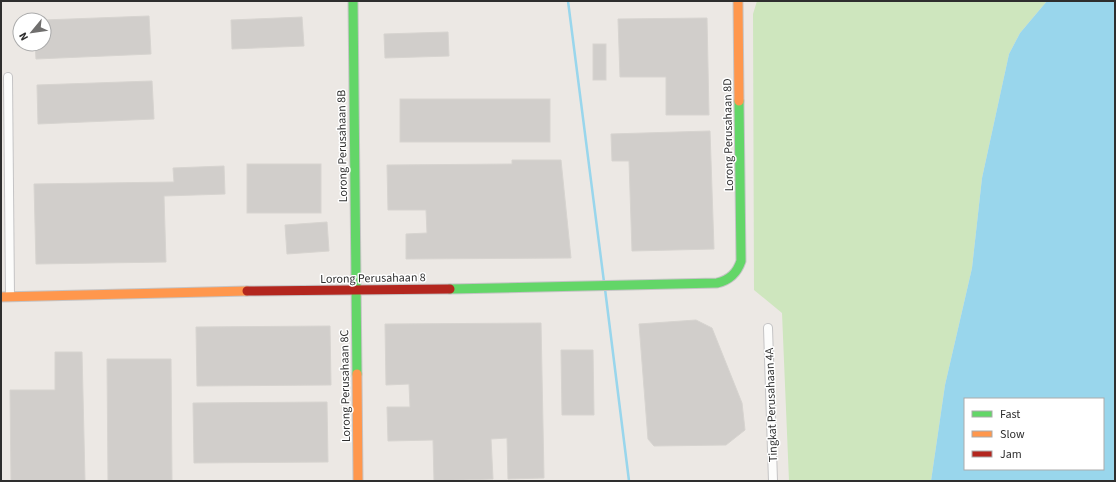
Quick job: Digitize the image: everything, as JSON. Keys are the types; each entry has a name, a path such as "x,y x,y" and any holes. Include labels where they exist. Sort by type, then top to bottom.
{"street":[{"name":"Lorong Perusahaan 8B","path":"352,1 356,290"},
{"name":"Lorong Perusahaan 8D","path":"738,1 741,254 739,269"},
{"path":"6,297 8,77"},
{"name":"Lorong Perusahaan 8","path":"6,297 160,292 717,284 726,281 739,269"},
{"name":"Lorong Perusahaan 8C","path":"356,290 358,481"},
{"name":"Tingkat Perusahaan 4A","path":"768,328 773,481"}],"green space":[{"path":"757,1 1047,1 1020,33 1009,54 982,178 972,268 945,385 931,481 789,481 782,313 754,290 753,14"}],"water":[{"path":"1047,1 1115,1 1115,481 931,481 945,385 972,268 982,178 1009,54 1020,33"}],"building":[{"path":"149,16 151,54 36,59 36,52 52,52 52,20"},
{"path":"302,17 304,46 232,49 231,20"},
{"path":"707,18 709,115 666,115 666,77 620,77 618,19"},
{"path":"448,32 449,56 385,58 384,34"},
{"path":"593,44 606,44 606,80 593,80"},
{"path":"152,81 154,119 38,124 37,85"},
{"path":"400,99 550,99 550,142 400,142"},
{"path":"710,131 714,249 632,251 629,161 612,161 611,134"},
{"path":"512,160 561,160 571,258 406,259 406,234 427,233 426,210 388,210 387,165 512,164"},
{"path":"247,164 321,164 321,213 247,213"},
{"path":"224,166 225,194 164,196 166,262 36,264 34,184 174,182 173,168"},
{"path":"327,222 329,251 287,254 285,225"},
{"path":"696,320 712,328 742,403 745,430 726,445 654,446 648,439 639,324"},
{"path":"541,323 544,478 508,479 507,438 491,439 493,479 434,481 433,440 388,441 387,407 410,407 409,384 386,385 385,324"},
{"path":"330,326 331,385 197,386 196,327"},
{"path":"561,350 593,350 594,415 562,415"},
{"path":"55,352 82,352 85,481 11,481 10,390 55,390"},
{"path":"107,359 171,359 172,481 108,481"},
{"path":"327,402 328,462 194,463 193,403"}],"waterway":[{"path":"568,1 604,282"},
{"path":"605,289 629,481"}],"traffic: fast":[{"path":"353,1 357,374"},
{"path":"450,289 717,283 729,278 735,272 741,261 739,101"}],"traffic: slow":[{"path":"738,1 739,101"},
{"path":"1,297 247,291"},
{"path":"357,374 358,481"}],"traffic: jam":[{"path":"247,291 450,289"}]}
